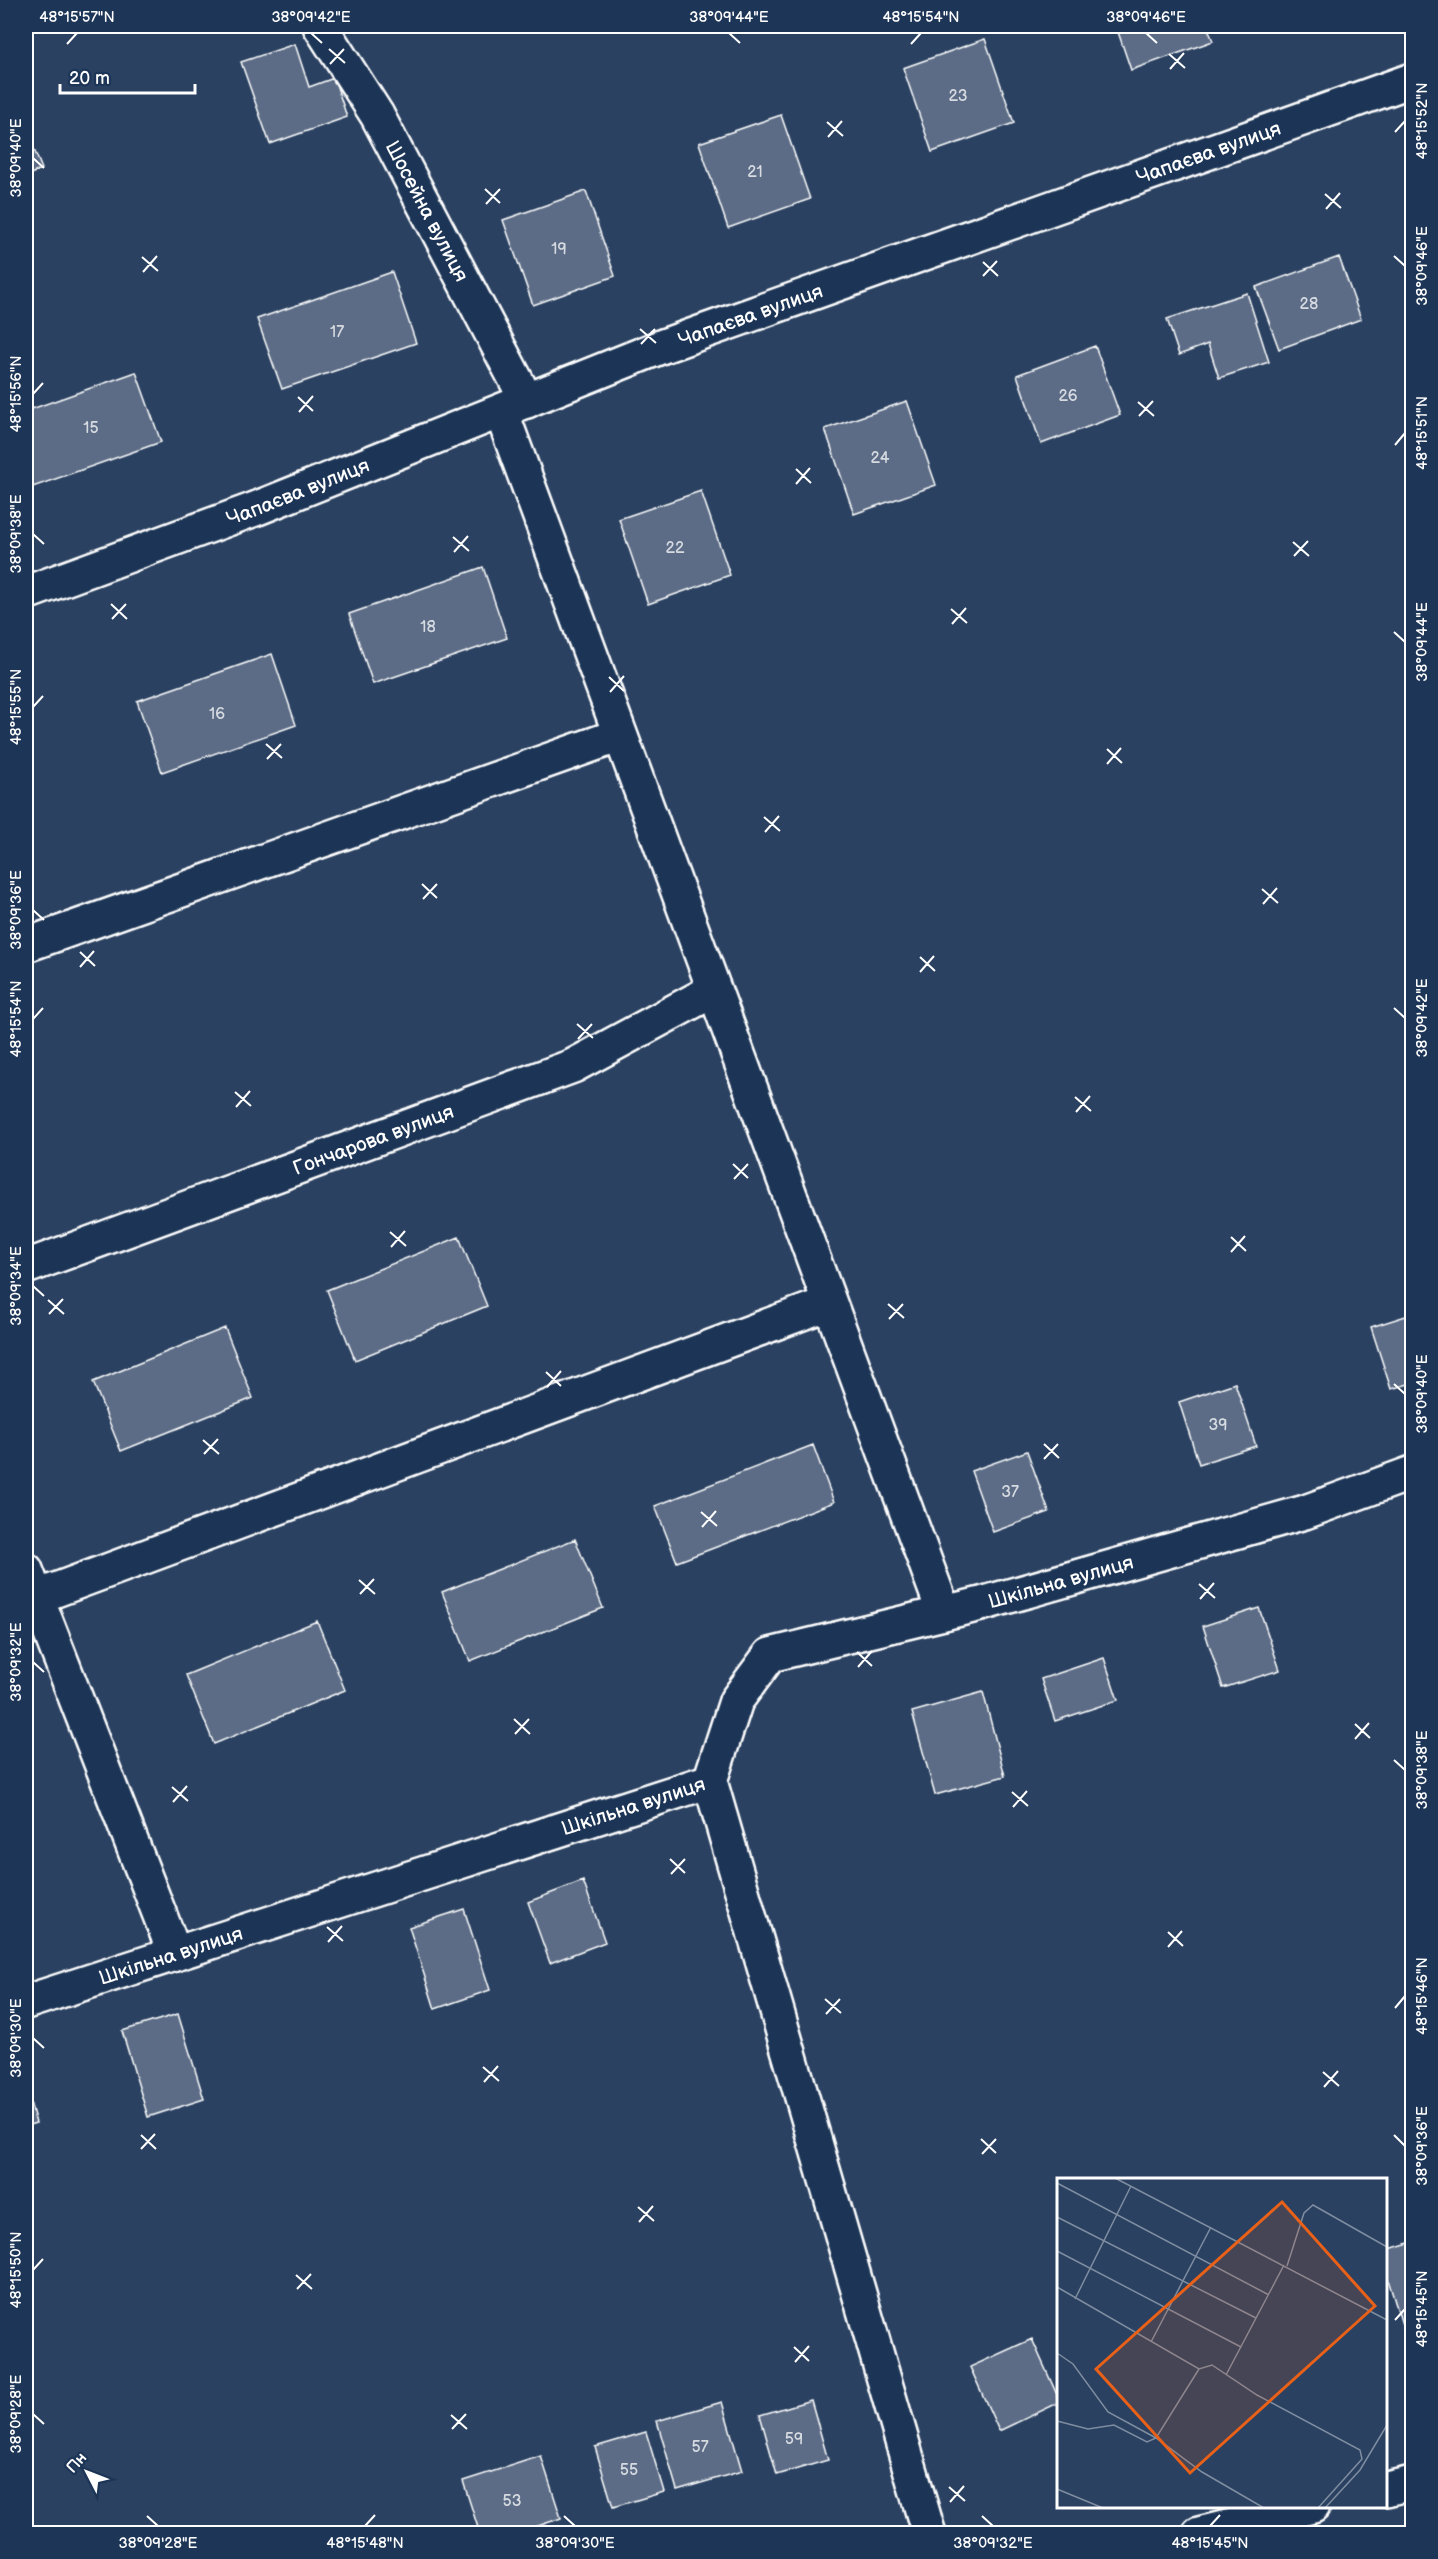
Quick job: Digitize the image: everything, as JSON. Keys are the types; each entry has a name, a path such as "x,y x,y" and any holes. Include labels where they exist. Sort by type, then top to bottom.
{"street":[{"name":"Шосейна вулиця","path":"320,26 377,116 514,406 620,735 944,1613"},
{"name":"Чапаєва вулиця","path":"26,593 255,509 663,346 1413,80"},
{"path":"26,945 620,735"},
{"name":"Гончарова вулиця","path":"26,1267 573,1066 714,990"},
{"path":"175,1954 29,1589 829,1303"},
{"name":"Шкільна вулиця","path":"26,2002 710,1781 735,1701 770,1655 944,1613 1305,1512 1413,1473"},
{"path":"710,1781 929,2534"},
{"path":"1387,2489 1413,2483"},
{"path":"1199,2534 1305,2508"}],"building":[{"path":"1116,26 1207,26 1213,41 1131,70"},
{"path":"985,39 1014,123 932,152 903,68"},
{"path":"295,44 309,87 334,78 347,117 270,144 241,62"},
{"path":"781,115 810,199 728,228 699,143"},
{"path":"26,130 42,169 26,176"},
{"path":"586,191 615,276 533,305 503,220"},
{"path":"1339,257 1361,319 1279,349 1256,287"},
{"path":"392,272 416,343 282,389 257,319"},
{"path":"1247,293 1269,362 1219,378 1208,344 1179,355 1167,319"},
{"path":"1095,346 1120,415 1041,444 1017,375"},
{"path":"136,372 161,442 27,489 26,411"},
{"path":"907,401 936,485 854,514 825,429"},
{"path":"701,491 730,575 648,604 619,519"},
{"path":"483,567 507,638 373,684 349,614"},
{"path":"272,654 296,725 162,772 137,701"},
{"path":"459,1237 487,1306 355,1360 327,1290"},
{"path":"1412,1314 1412,1383 1391,1389 1371,1327"},
{"path":"225,1328 253,1398 121,1451 93,1382"},
{"path":"1235,1383 1256,1446 1199,1464 1179,1402"},
{"path":"813,1445 834,1502 677,1562 655,1506"},
{"path":"1027,1451 1049,1512 993,1532 971,1471"},
{"path":"575,1539 603,1608 470,1661 442,1592"},
{"path":"1259,1608 1280,1670 1223,1688 1203,1626"},
{"path":"317,1621 345,1690 214,1744 186,1675"},
{"path":"1104,1658 1118,1700 1055,1721 1041,1679"},
{"path":"983,1692 1005,1776 935,1795 912,1712"},
{"path":"583,1881 605,1942 550,1963 528,1902"},
{"path":"464,1909 490,1990 435,2009 409,1927"},
{"path":"178,2014 204,2099 148,2117 122,2031"},
{"path":"26,2088 36,2123 26,2126"},
{"path":"1412,2242 1412,2332 1405,2334 1387,2276 1387,2250"},
{"path":"1032,2339 1057,2395 1057,2403 999,2431 970,2367"},
{"path":"811,2400 828,2460 777,2475 760,2415"},
{"path":"722,2402 742,2471 677,2490 657,2421"},
{"path":"646,2432 664,2492 613,2507 595,2447"},
{"path":"541,2456 561,2518 515,2534 480,2534 463,2481"}]}
